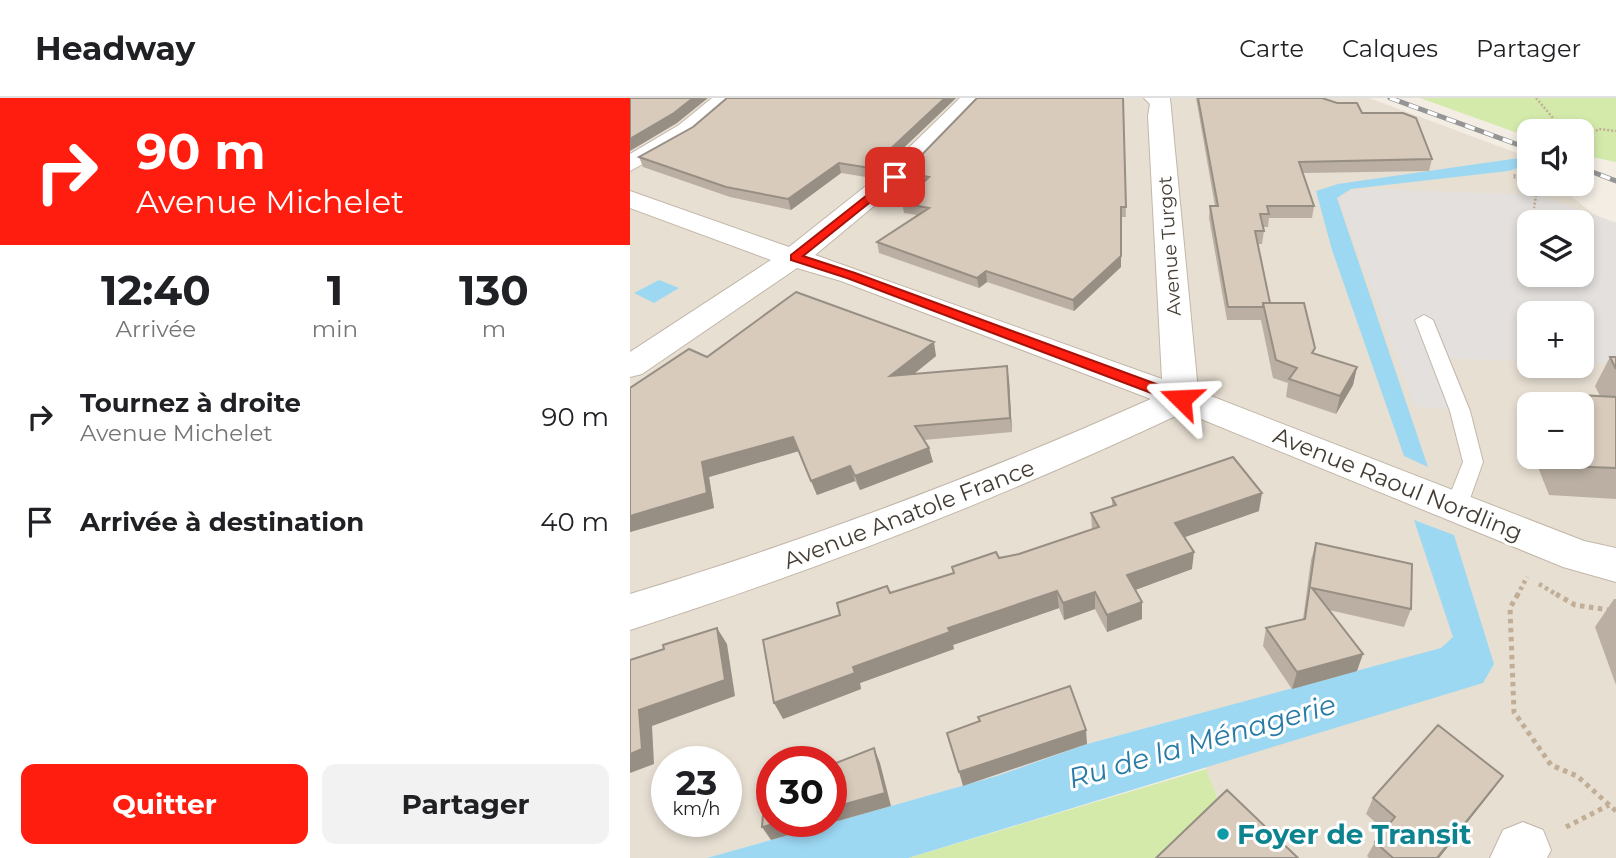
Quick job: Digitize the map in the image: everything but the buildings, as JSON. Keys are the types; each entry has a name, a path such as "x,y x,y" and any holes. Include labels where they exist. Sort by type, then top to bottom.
{"street":[{"path":"630,164 687,130 725,98"},
{"path":"630,367 795,258 895,177 972,98"},
{"name":"Avenue Turgot","path":"1155,98 1161,101 1159,116 1181,399"},
{"name":"Avenue Raoul Nordling","path":"630,199 753,245 877,285 1181,399 1578,556 1616,565"},
{"name":"Avenue Anatole France","path":"630,612 859,536 1040,463 1181,399"}],"lane":[{"path":"1424,320 1460,411 1473,462 1456,507"}],"path":[{"path":"1536,98 1554,119"},
{"path":"1594,132 1599,129 1616,131"},
{"path":"1534,208 1536,196"},
{"path":"1530,570 1510,608 1514,712 1551,765 1577,776 1616,811"}],"shaded area":[{"path":"630,98 1369,98 1517,153 1517,196 1571,196 1588,210 1517,210 1517,287 1594,287 1594,214 1616,223 1616,858 1175,858 1223,811 1206,769 1194,715 1087,744 997,776 847,819 847,746 756,746 756,837 782,837 708,858 630,858"},
{"path":"1373,189 1517,194 1542,196 1580,210 1517,210 1517,287 1594,287 1594,215 1616,223 1616,364 1594,363 1594,301 1517,301 1517,361 1440,358 1460,411 1414,406 1339,199 1352,190"}],"green space":[{"path":"1420,98 1616,98 1616,162 1594,157 1594,119 1517,119 1517,133"},
{"path":"1206,769 1223,811 1175,858 908,858"}],"water":[{"path":"1517,158 1517,168 1508,171 1351,189 1337,198 1428,467 1404,456 1332,250 1316,191 1338,184"},
{"path":"659,280 679,288 654,303 634,293"},
{"name":"Ru de la Ménagerie","path":"1414,520 1454,535 1494,664 1483,683 908,858 707,858 781,837 847,837 847,818 997,776 1087,744 1441,648 1453,637"}],"railway":[{"path":"1390,98 1517,144"},
{"path":"1594,173 1616,181"}],"place":[{"name":"Foyer de Transit","path":"1223,834"}],"route":[{"path":"895,177 795,258 851,275 1181,399"}]}
